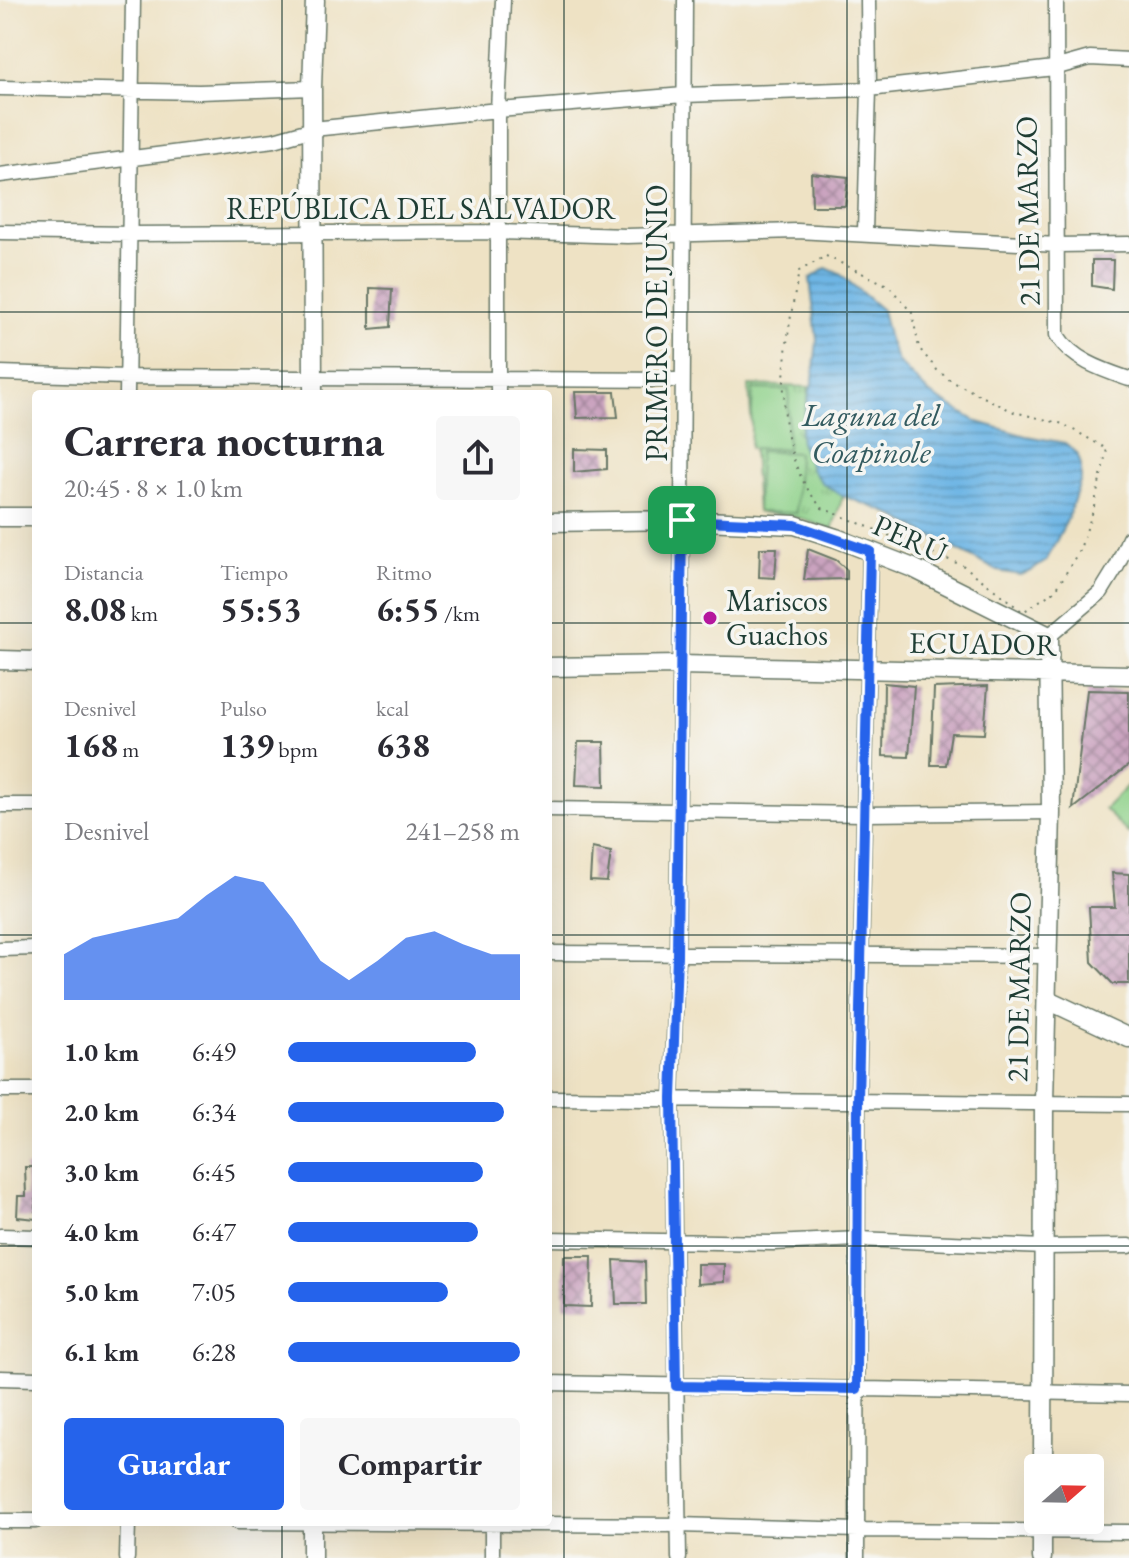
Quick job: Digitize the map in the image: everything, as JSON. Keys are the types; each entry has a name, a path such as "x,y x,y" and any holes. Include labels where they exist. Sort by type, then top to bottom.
{"street":[{"path":"127,390 133,0"},
{"path":"313,385 312,88 315,0"},
{"path":"498,387 498,110 503,0"},
{"name":"PRIMERO DE JUNIO","path":"679,1558 672,1098 677,955 685,0"},
{"path":"865,232 868,0"},
{"name":"21 DE MARZO","path":"1056,0 1057,335 1065,347 1099,368 1129,379"},
{"path":"0,175 274,140 313,129 498,110 684,95 869,89 1054,68 1090,58 1129,60"},
{"path":"0,88 199,92 312,88"},
{"name":"REPÚBLICA DEL SALVADOR","path":"0,232 497,232 627,236 797,231 865,232 1057,245 1129,244"},
{"path":"0,373 313,385 498,387 682,380"},
{"path":"0,517 32,517"},
{"name":"PERÚ","path":"552,522 682,520 795,525 913,568 1049,636"},
{"path":"1049,636 1101,592 1129,538"},
{"path":"857,1558 858,1101 865,670 870,551"},
{"name":"21 DE MARZO","path":"1043,1454 1044,1102 1051,812 1049,636"},
{"path":"0,660 32,661"},
{"name":"ECUADOR","path":"552,667 679,665 1129,675"},
{"path":"0,805 32,805"},
{"path":"552,809 864,814 1051,812"},
{"path":"0,949 32,948"},
{"path":"552,953 1049,956"},
{"path":"1048,1000 1129,1038"},
{"path":"0,1090 32,1090"},
{"path":"552,1098 1129,1104"},
{"path":"0,1236 32,1237"},
{"path":"552,1239 773,1243 859,1239 1044,1247 1129,1246"},
{"path":"0,1378 32,1379"},
{"path":"552,1383 1129,1394"},
{"path":"0,1521 32,1521"},
{"path":"552,1524 857,1530 1024,1526"},
{"path":"127,1558 128,1526"},
{"path":"312,1526 312,1558"},
{"path":"492,1526 492,1558"},
{"path":"1104,1530 1129,1532"},
{"path":"1042,1534 1042,1558"}],"path":[{"path":"826,256 889,286 912,313 919,348 951,381 1014,412 1063,424 1107,449 1093,511 1080,549 1056,590 1023,612 964,566 822,508 809,494 796,465 785,416 783,374 799,271 826,256"}],"green space":[{"path":"749,385 810,387 800,433 822,483 843,496 832,530 800,518 757,512"},
{"path":"753,389 789,390 787,449 750,448"},
{"path":"759,451 798,453 796,513 757,512"},
{"path":"1129,784 1129,834 1104,809"}],"water":[{"name":"Laguna del Coapinole","path":"826,268 840,274 882,310 898,362 930,394 978,422 1065,443 1077,453 1081,479 1068,518 1046,561 1020,575 998,571 884,511 843,496 822,483 812,471 801,445 800,433 813,379 817,340 810,279"}],"building":[{"path":"811,173 848,177 845,206 812,206"},
{"path":"1092,260 1113,260 1112,289 1092,286"},
{"path":"370,288 392,289 390,327 370,329"},
{"path":"575,392 615,392 618,417 577,418"},
{"path":"574,449 607,450 607,469 574,472"},
{"path":"760,548 777,548 775,578 759,577"},
{"path":"808,549 836,560 847,570 847,579 804,580"},
{"path":"884,683 914,686 909,757 883,756"},
{"path":"988,686 984,734 951,733 946,765 931,765 934,688"},
{"path":"1087,690 1129,691 1129,765 1073,809"},
{"path":"578,742 604,742 605,786 576,785"},
{"path":"592,848 611,852 607,882 590,881"},
{"path":"1112,873 1129,874 1129,984 1113,984 1092,962 1089,907 1115,907"},
{"path":"25,1167 32,1167 32,1219 17,1217 18,1196 26,1196"},
{"path":"564,1256 592,1256 591,1307 564,1306"},
{"path":"614,1260 645,1262 646,1304 616,1304"},
{"path":"697,1264 724,1264 724,1282 697,1284"}],"place":[{"name":"Mariscos Guachos","path":"710,618"}],"route":[{"path":"682,520 795,525 870,551 865,670 858,1101 857,1389 676,1386 672,1098 677,955 682,520"}]}
